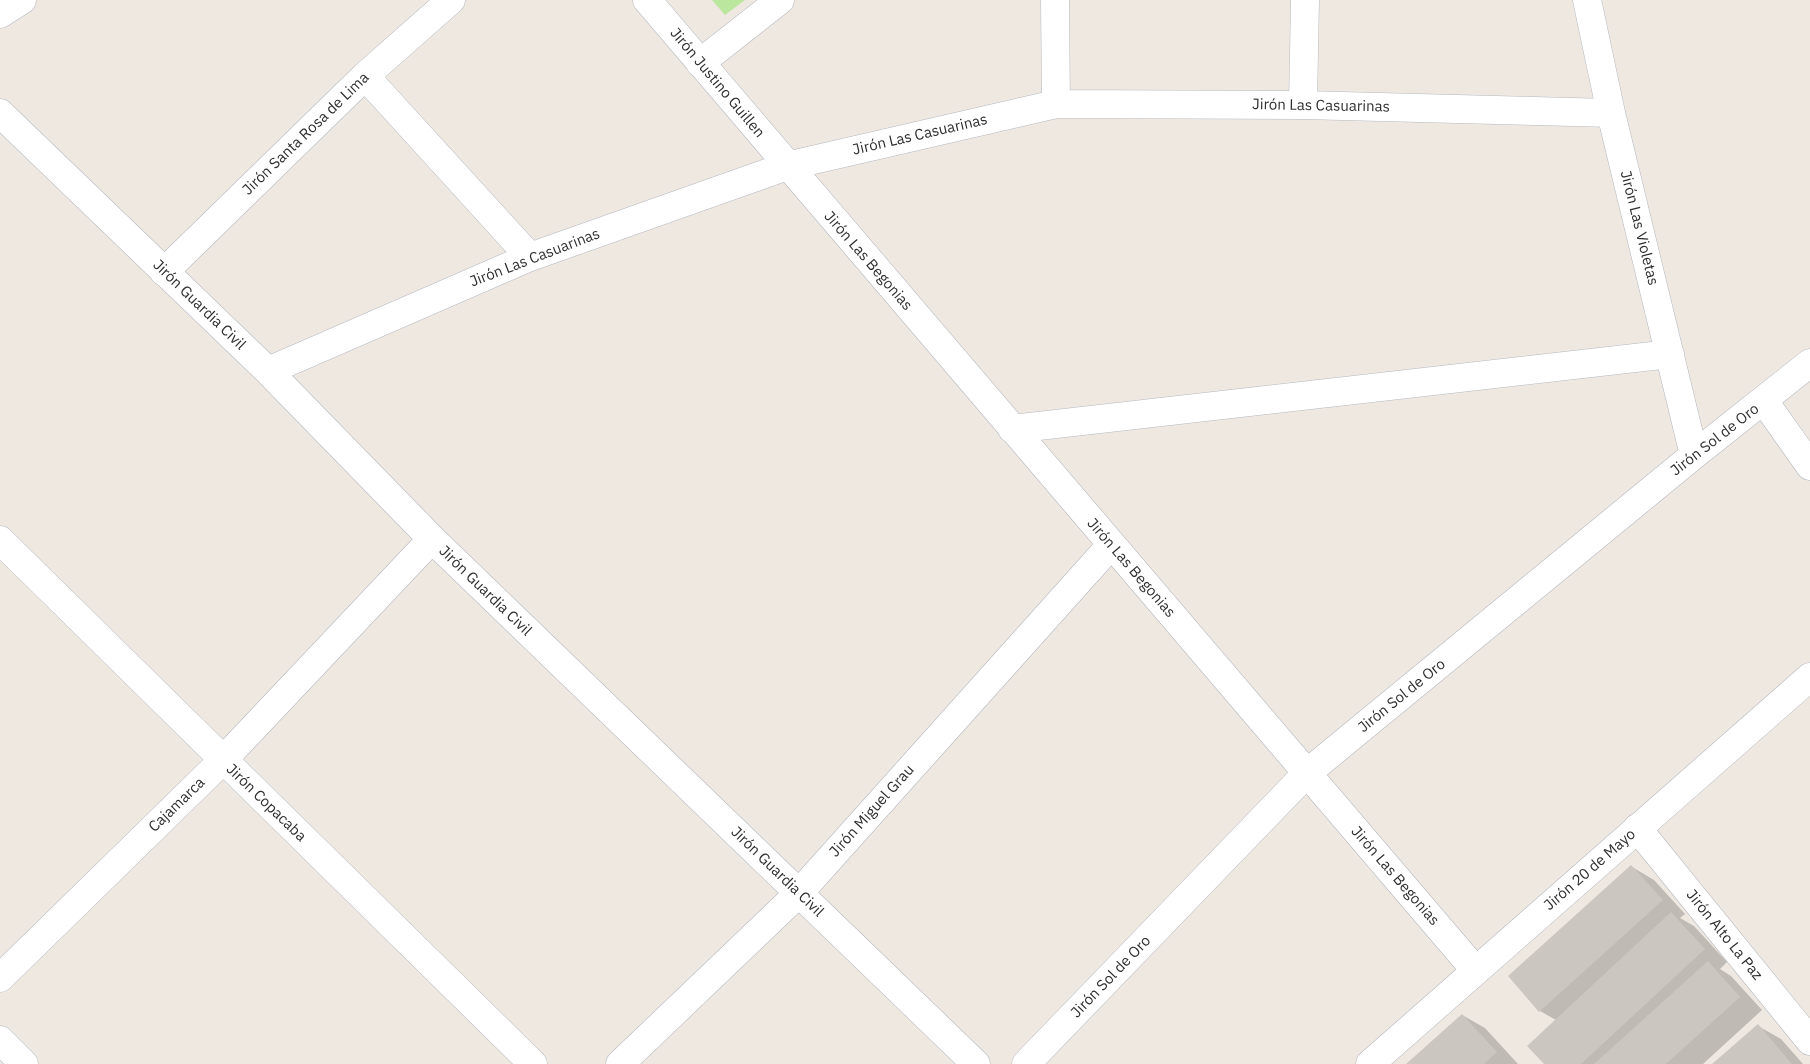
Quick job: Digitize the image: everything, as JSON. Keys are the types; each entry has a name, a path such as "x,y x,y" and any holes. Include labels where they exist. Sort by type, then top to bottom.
{"street":[{"path":"0,14 22,0"},
{"name":"Jirón Santa Rosa de Lima","path":"164,272 365,76 451,0"},
{"name":"Jirón Justino Guillen","path":"647,0 787,166"},
{"path":"700,63 780,0"},
{"path":"1055,0 1056,104"},
{"path":"1303,105 1305,0"},
{"name":"Jirón Las Violetas","path":"1587,0 1611,113 1694,455"},
{"path":"365,76 530,257"},
{"name":"Jirón Las Casuarinas","path":"268,371 530,257 787,166 1056,104 1303,105 1611,113"},
{"name":"Jirón Guardia Civil","path":"0,113 268,371 432,539 976,1064"},
{"name":"Jirón Las Begonias","path":"787,166 1476,971"},
{"path":"1012,429 1670,354"},
{"name":"Jirón Sol de Oro","path":"1026,1064 1307,774 1694,455 1764,402 1810,363"},
{"path":"1764,402 1810,466"},
{"name":"Cajamarca","path":"0,978 223,760 432,539"},
{"name":"Jirón Copacaba","path":"0,540 533,1064"},
{"name":"Jirón Miguel Grau","path":"620,1064 799,893 1111,545"},
{"name":"Jirón 20 de Mayo","path":"1370,1064 1810,677"},
{"name":"Jirón Alto La Paz","path":"1637,828 1810,1041"},
{"path":"0,1040 24,1064"}],"green space":[{"path":"712,0 745,0 725,15"}],"building":[{"path":"1631,865 1663,900 1539,1012 1508,976"},
{"path":"1671,912 1705,949 1581,1064 1544,1064 1527,1046"},
{"path":"1708,961 1740,997 1666,1064 1594,1064"},
{"path":"1462,1014 1497,1052 1484,1064 1406,1064"},
{"path":"1758,1024 1792,1064 1712,1064"}]}
